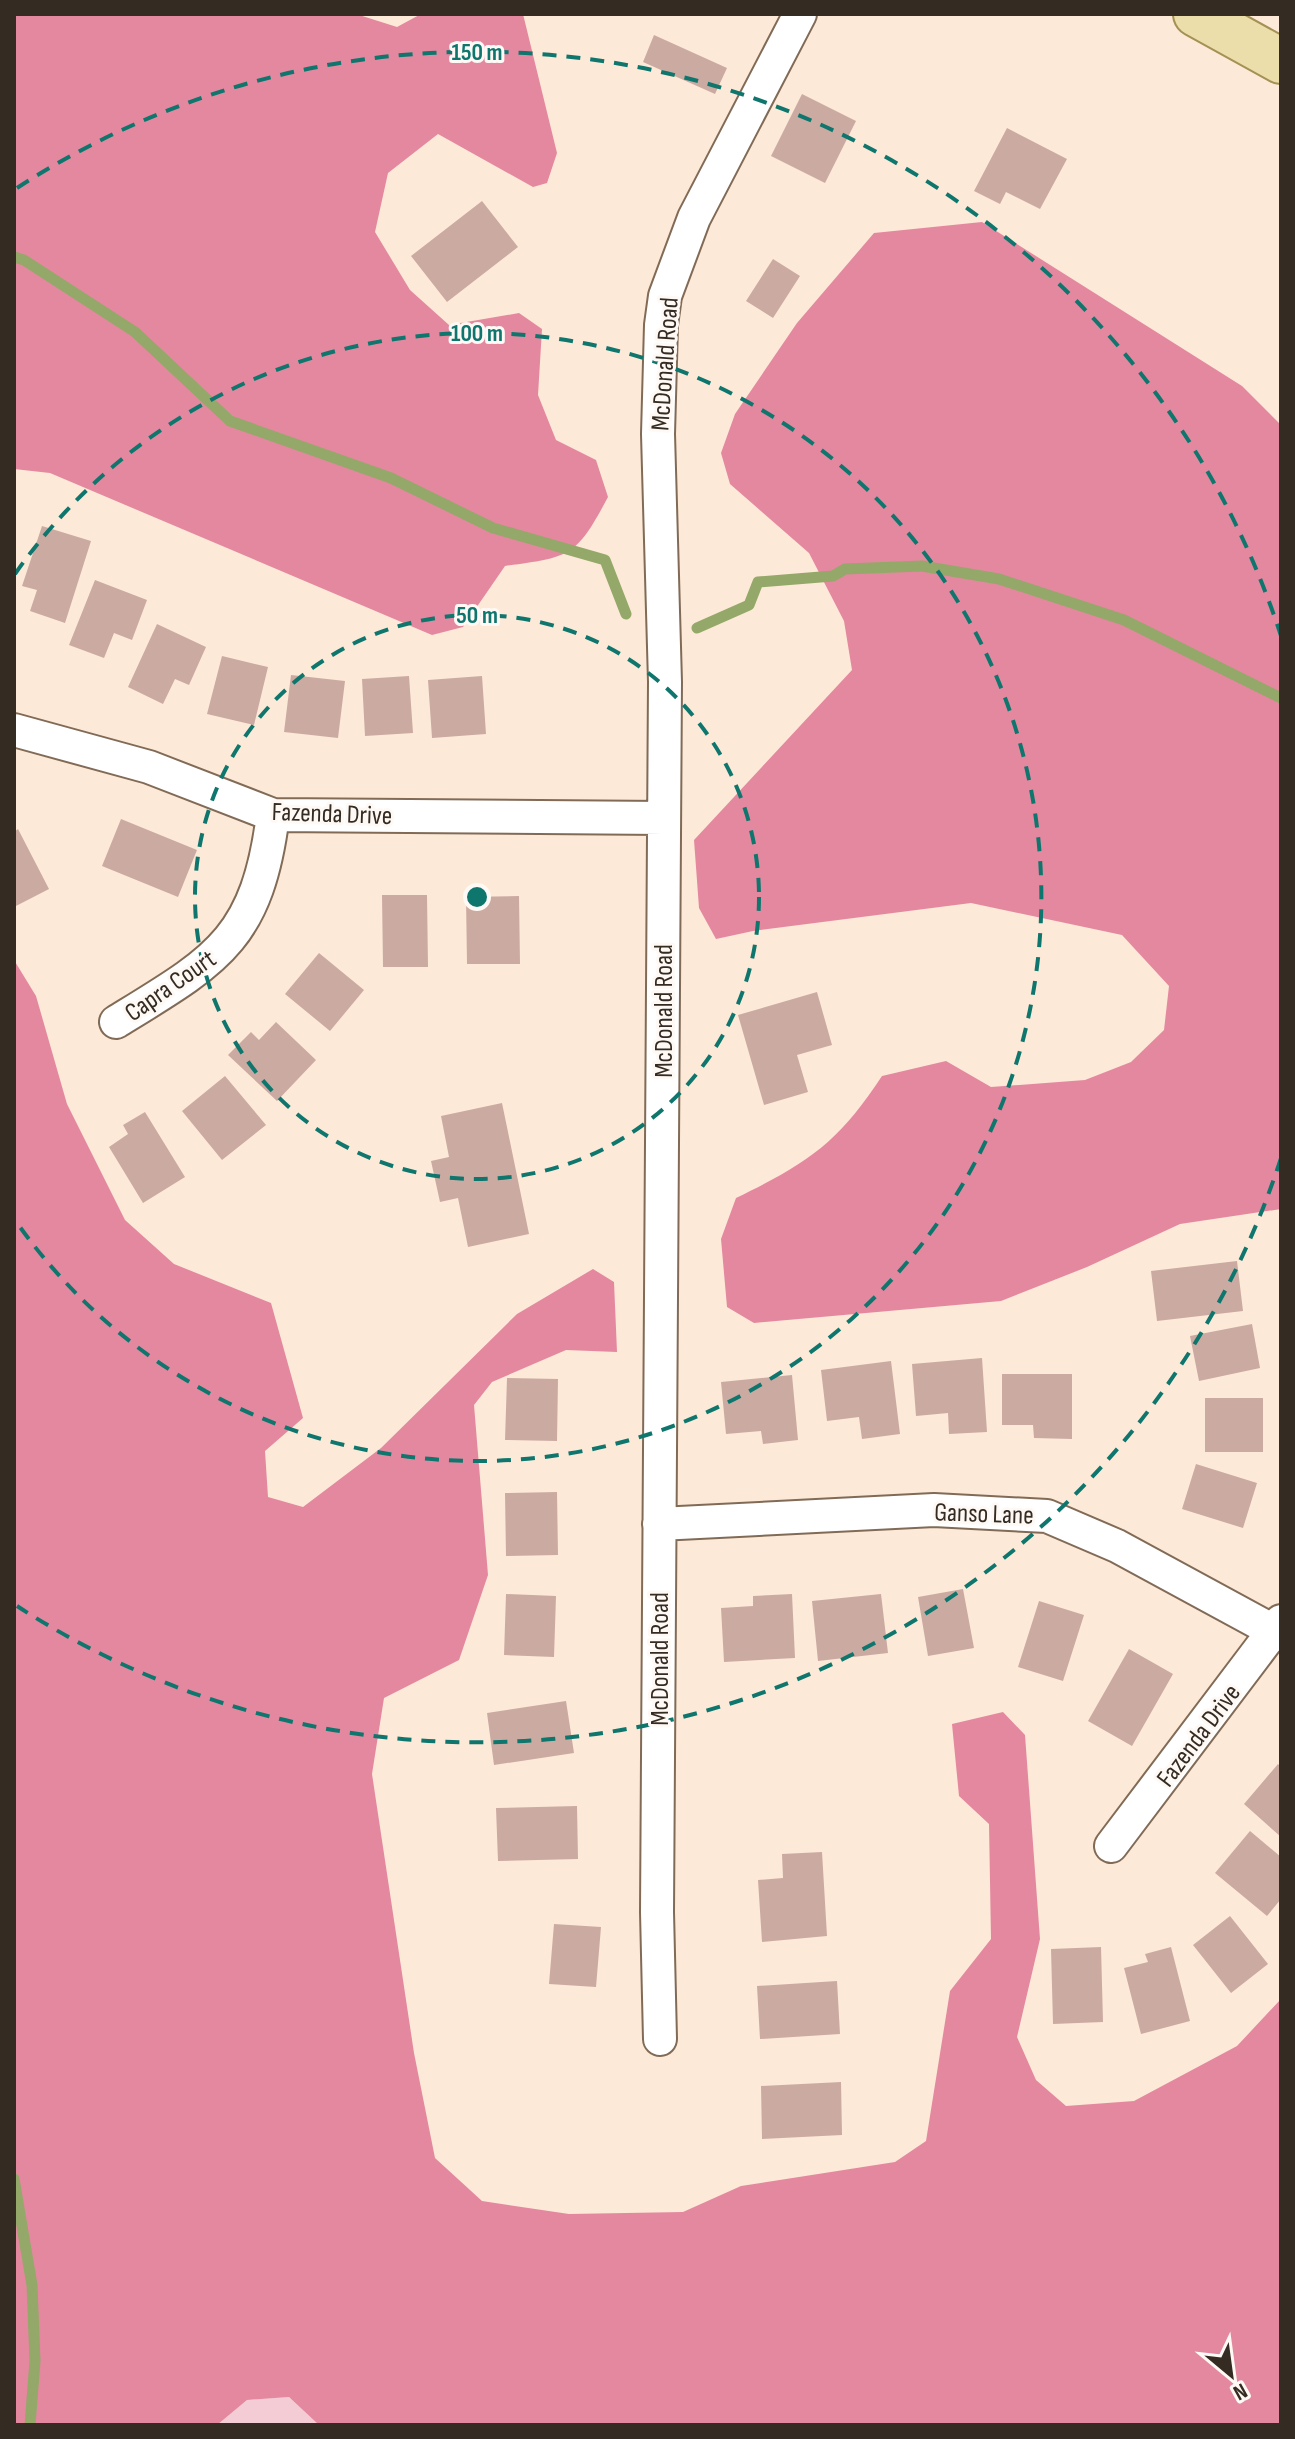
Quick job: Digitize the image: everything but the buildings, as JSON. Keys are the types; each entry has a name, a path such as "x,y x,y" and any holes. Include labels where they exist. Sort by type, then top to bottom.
{"main road":[{"path":"1196,14 1281,61"}],"street":[{"name":"McDonald Road","path":"660,2039 659,1524 665,682 658,434 665,296 700,206 800,14"},
{"name":"Fazenda Drive","path":"14,730 149,767 273,815 664,818"},
{"name":"Capra Court","path":"116,1022 182,981 231,941 258,888 273,815"},
{"name":"Ganso Lane","path":"659,1524 934,1510 1047,1516 1117,1546 1279,1629"},
{"name":"Fazenda Drive","path":"1111,1846 1279,1629"}],"shaded area":[{"path":"14,14 356,14 397,27 421,14 523,14 557,153 547,183 533,187 438,134 388,173 375,232 410,290 449,325 519,313 542,329 538,395 556,440 596,460 608,497 579,543 558,556 505,566 463,627 432,635 50,473 14,469"},
{"path":"982,222 1242,386 1281,425 1281,1209 1180,1224 1087,1267 1001,1301 754,1323 727,1307 721,1239 736,1198 783,1174 820,1149 851,1118 882,1076 946,1061 991,1087 1085,1080 1131,1062 1164,1030 1169,986 1122,935 971,903 753,931 716,939 699,908 694,840 852,670 844,621 809,553 730,484 721,453 735,414 797,323 874,233"},
{"path":"14,960 36,996 67,1104 125,1220 174,1264 271,1303 303,1418 265,1451 268,1497 303,1507 381,1448 517,1314 593,1269 614,1282 617,1352 566,1350 492,1382 474,1405 488,1575 459,1660 384,1698 372,1774 414,2053 435,2158 482,2201 569,2214 683,2212 741,2186 895,2162 926,2141 950,1991 991,1939 989,1824 959,1796 952,1724 1003,1712 1025,1735 1040,1939 1017,2037 1036,2080 1066,2106 1134,2101 1237,2046 1281,1999 1281,2425 319,2425 289,2397 247,2400 217,2425 14,2425"},
{"path":"289,2397 319,2425 217,2425 247,2400"}],"waterway":[{"path":"14,257 24,260 135,332 230,421 391,478 493,528 605,560 626,614"},
{"path":"697,628 749,605 758,582 833,576 845,569 922,566 999,579 1124,620 1281,698"},
{"path":"14,2179 32,2285 35,2361 30,2425"}]}
